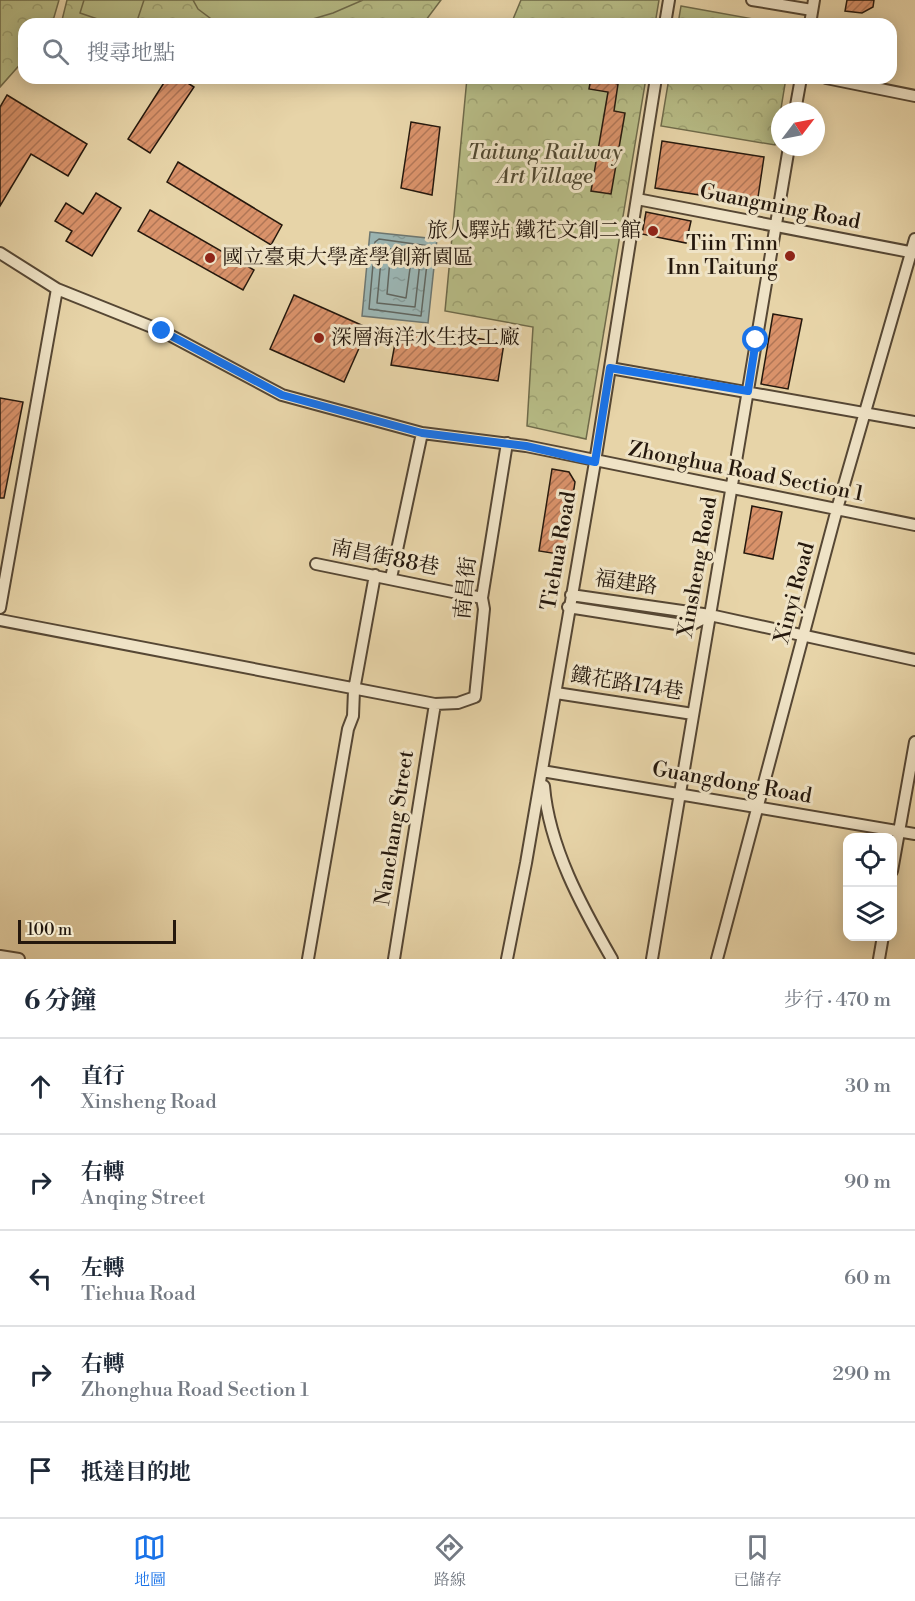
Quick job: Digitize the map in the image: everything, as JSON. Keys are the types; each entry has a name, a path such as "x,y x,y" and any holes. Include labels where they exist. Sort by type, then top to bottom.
{"street":[{"path":"666,18 669,0"},
{"path":"752,0 813,5"},
{"name":"Tiehua Road","path":"507,959 556,693 568,607 595,462 655,84"},
{"path":"797,102 800,84"},
{"path":"856,84 915,96"},
{"name":"Xinsheng Road","path":"652,959 788,156"},
{"name":"Guangming Road","path":"637,199 914,252"},
{"name":"Xinyi Road","path":"717,959 837,509 914,252 915,240"},
{"name":"Zhonghua Road Section 1","path":"0,253 57,289 162,331 282,395 422,433 507,443 915,525"},
{"path":"0,608 57,289"},
{"path":"610,368 915,422"},
{"path":"391,578 422,433"},
{"name":"南昌街","path":"435,704 458,703 475,698 484,609 482,598 507,443"},
{"name":"南昌街88巷","path":"316,564 375,574 482,598"},
{"path":"308,959 348,729 353,716 354,690 375,574"},
{"name":"福建路","path":"571,595 710,615"},
{"name":"福建路","path":"568,607 689,626 710,615"},
{"path":"710,615 915,660"},
{"path":"0,620 435,704"},
{"name":"鐵花路174巷","path":"556,693 693,714"},
{"name":"Nanchang Street","path":"394,959 435,704"},
{"path":"897,838 915,742"},
{"path":"542,771 546,809 563,861 584,909 612,959"},
{"name":"Guangdong Road","path":"542,771 915,834"},
{"path":"879,959 882,941"},
{"path":"0,956 19,959"}],"green space":[{"path":"0,0 59,0 54,18 18,18 18,67 0,87"},
{"path":"67,0 441,0 428,18 62,18"},
{"path":"84,0 144,0 138,18 95,18 80,13"},
{"path":"193,0 363,0 316,18 210,18 198,9"},
{"path":"521,0 659,0 656,18 514,18"},
{"path":"681,6 748,18 679,18"},
{"name":"Taitung Railway Art Village","path":"466,84 645,84 586,439 527,426 533,327 445,311"},
{"path":"668,84 785,84 782,102 771,102 771,144 661,126"}],"water":[{"path":"370,232 437,239 428,323 362,316"}],"building":[{"path":"847,0 874,0 873,7 862,13 845,11"},
{"path":"163,84 189,84 194,87 150,153 128,139"},
{"path":"590,84 618,84 614,111 625,113 611,194 591,191 608,92 589,89"},
{"path":"7,95 87,144 68,176 31,154 0,206 0,107"},
{"path":"411,122 440,127 432,195 401,188"},
{"path":"662,141 764,157 757,204 655,188"},
{"path":"178,162 282,225 271,245 167,182"},
{"path":"96,193 121,208 92,256 66,241 72,231 55,221 66,203 83,214"},
{"path":"150,210 254,270 243,290 138,231"},
{"path":"646,212 691,221 686,243 642,234"},
{"name":"深層海洋水生技工廠","path":"294,295 368,328 344,382 270,349"},
{"path":"773,314 802,319 788,389 761,384"},
{"path":"398,327 432,333 432,330 504,343 498,381 391,365"},
{"path":"0,398 23,402 4,498 0,498"},
{"path":"552,469 569,472 575,482 564,555 539,551"},
{"path":"752,506 782,512 773,559 744,553"}],"place":[{"name":"旅人驛站 鐵花文創二館","path":"653,231"},
{"name":"Tiin Tinn Inn Taitung","path":"790,256"},
{"name":"國立臺東大學產學創新園區","path":"210,258"},
{"name":"深層海洋水生技工廠","path":"319,338"}],"route":[{"path":"162,331 282,395 422,433 526,446 595,462 610,368 748,391 756,340"}]}
